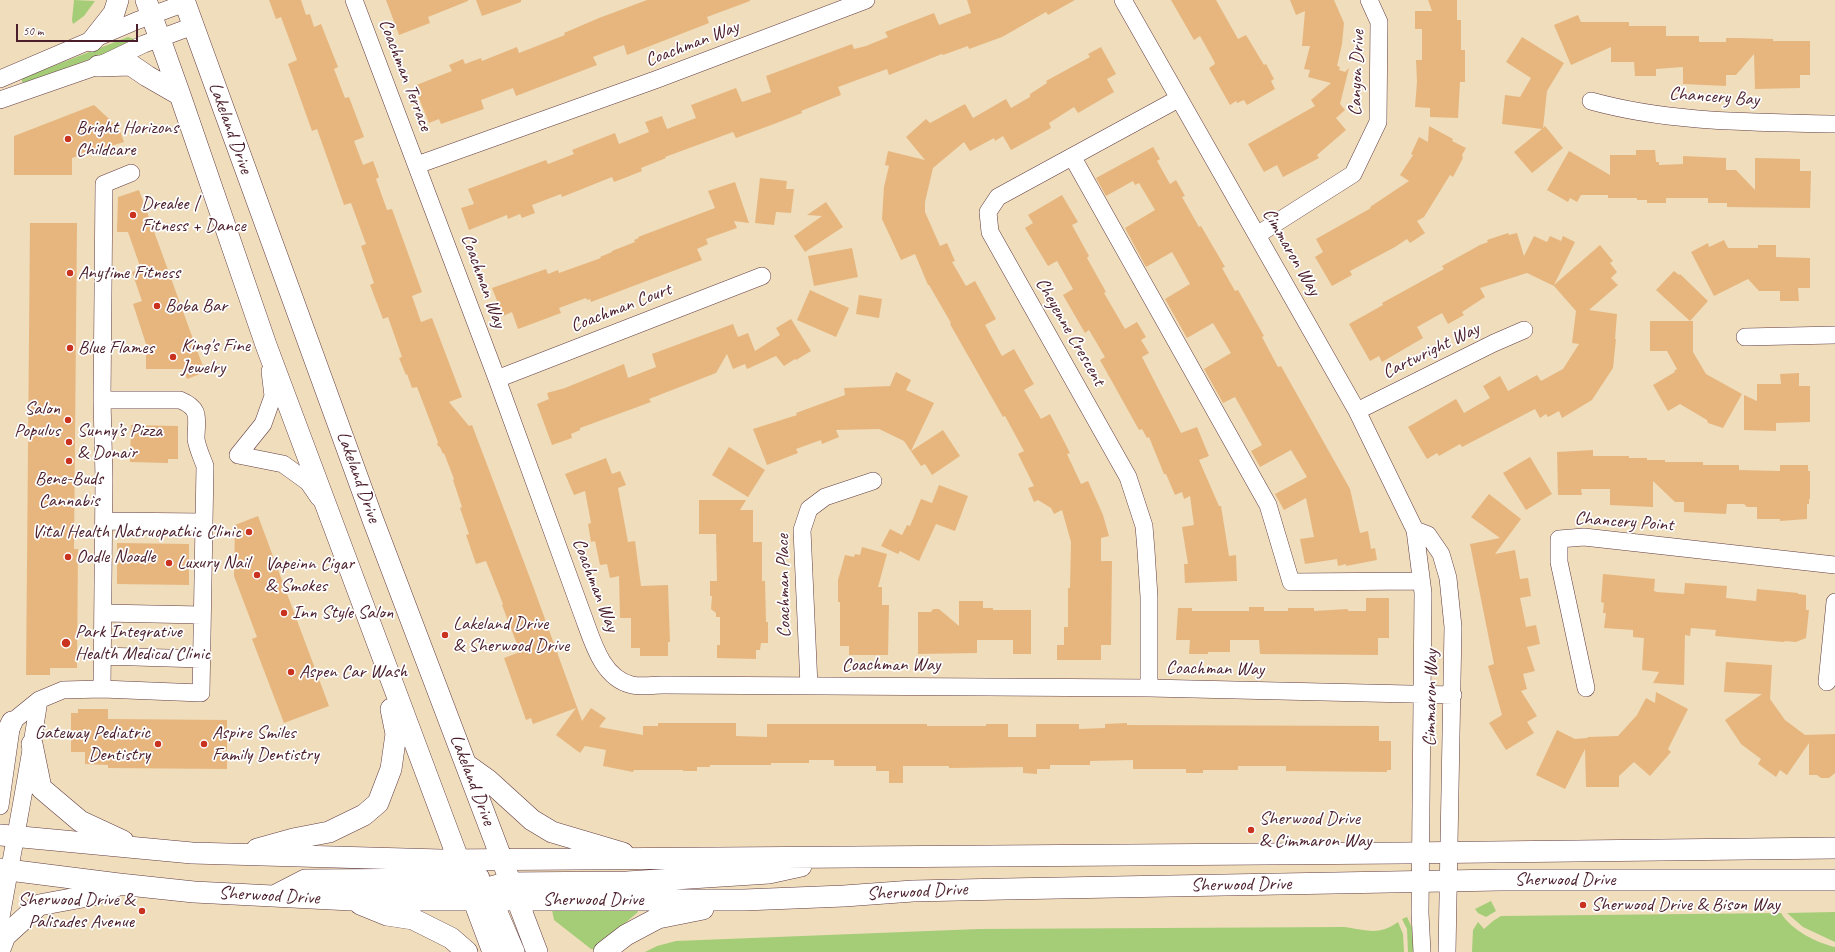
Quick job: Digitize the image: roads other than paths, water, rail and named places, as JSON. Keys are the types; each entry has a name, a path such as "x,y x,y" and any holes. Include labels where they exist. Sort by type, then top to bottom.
{"main road":[{"path":"92,40 114,13 118,0"},
{"name":"Lakeland Drive","path":"184,2 373,520 537,952"},
{"name":"Lakeland Drive","path":"149,8 266,345 379,650 459,860 480,889 493,952"},
{"path":"98,66 131,65 180,95"},
{"path":"235,855 293,839 330,832 364,815 378,803 391,769 396,734 379,650"},
{"path":"0,747 12,722"},
{"path":"32,744 41,788 80,821 138,848"},
{"path":"467,765 488,780 532,820 552,832 643,859"},
{"name":"Sherwood Drive","path":"7,835 138,848 235,855 459,860 840,856 1449,853 1835,848"},
{"path":"515,891 769,873 840,856"},
{"path":"480,889 493,872 500,866 503,860"},
{"name":"Sherwood Drive","path":"5,870 194,892 351,900 480,889 744,900 844,896 913,891 1420,881 1835,880"},
{"path":"273,896 305,880 480,889"},
{"path":"0,949 6,936 39,905 93,895 119,884"},
{"path":"480,889 514,952"},
{"path":"351,900 387,915 413,919 451,938 467,952"},
{"path":"604,952 626,935 658,918 744,900"}],"street":[{"name":"Coachman Terrace","path":"354,0 417,165"},
{"name":"Coachman Way","path":"866,0 836,5 655,80 417,165 582,613 594,643 608,670 618,679 632,685 1149,688 1453,695"},
{"name":"Cimmaron Way","path":"1122,0 1357,411 1416,530 1423,593 1420,853 1422,952"},
{"name":"Canyon Drive","path":"1257,235 1353,174 1378,122 1380,22 1369,0"},
{"path":"0,79 92,40 149,8 184,2"},
{"path":"0,100 98,66 144,44 194,26"},
{"name":"Cheyenne Crescent","path":"1149,688 1149,597 1146,550 1144,526 1135,497 1128,477 990,232 988,212 998,197 1178,99"},
{"name":"Chancery Bay","path":"1591,101 1625,110 1709,120 1835,124"},
{"path":"1072,158 1268,505 1291,582 1421,581"},
{"path":"102,689 104,521 102,400 104,184 131,173"},
{"name":"Coachman Court","path":"497,379 762,276"},
{"name":"Cartwright Way","path":"1357,411 1494,343 1524,330"},
{"path":"1745,337 1835,335"},
{"path":"266,345 273,396 263,424 238,455 283,464 308,482 325,506"},
{"path":"0,806 12,722 38,700 64,690 102,689 200,693 205,466 196,440 198,418 191,404 180,400 102,400"},
{"name":"Coachman Place","path":"809,686 802,530 804,523 809,508 826,497 873,481"},
{"path":"104,521 204,522"},
{"name":"Cimmaron Way","path":"1416,530 1428,535 1441,554 1448,578 1453,627 1453,695 1447,952"},
{"name":"Chancery Point","path":"1586,688 1559,562 1559,539 1584,537 1835,565"},
{"path":"1827,682 1835,602"},
{"path":"103,613 202,615"},
{"path":"102,656 201,658"},
{"path":"0,922 7,835 32,744 38,700"}],"place":[{"name":"Bright Horizons Childcare","path":"68,139"},
{"name":"Drealee | Fitness + Dance","path":"133,215"},
{"name":"Anytime Fitness","path":"70,273"},
{"name":"Boba Bar","path":"157,306"},
{"name":"Blue Flames","path":"70,348"},
{"name":"King's Fine Jewelry","path":"173,357"},
{"name":"Salon Populus","path":"68,420"},
{"name":"Sunny’s Pizza & Donair","path":"69,442"},
{"name":"Bene-Buds Cannabis","path":"69,461"},
{"name":"Vital Health Natruopathic Clinic","path":"249,532"},
{"name":"Oodle Noodle","path":"68,557"},
{"name":"Luxury Nail","path":"169,563"},
{"name":"Vapeinn Cigar & Smokes","path":"257,575"},
{"name":"Inn Style Salon","path":"284,613"},
{"name":"Lakeland Drive & Sherwood Drive","path":"445,635"},
{"name":"Park Integrative Health Medical Clinic","path":"66,643"},
{"name":"Aspen Car Wash","path":"291,672"},
{"name":"Gateway Pediatric Dentistry","path":"158,744"},
{"name":"Aspire Smiles Family Dentistry","path":"204,744"},
{"name":"Sherwood Drive & Cimmaron Way","path":"1251,830"},
{"name":"Sherwood Drive & Bison Way","path":"1583,905"},
{"name":"Sherwood Drive & Palisades Avenue","path":"142,911"}]}
